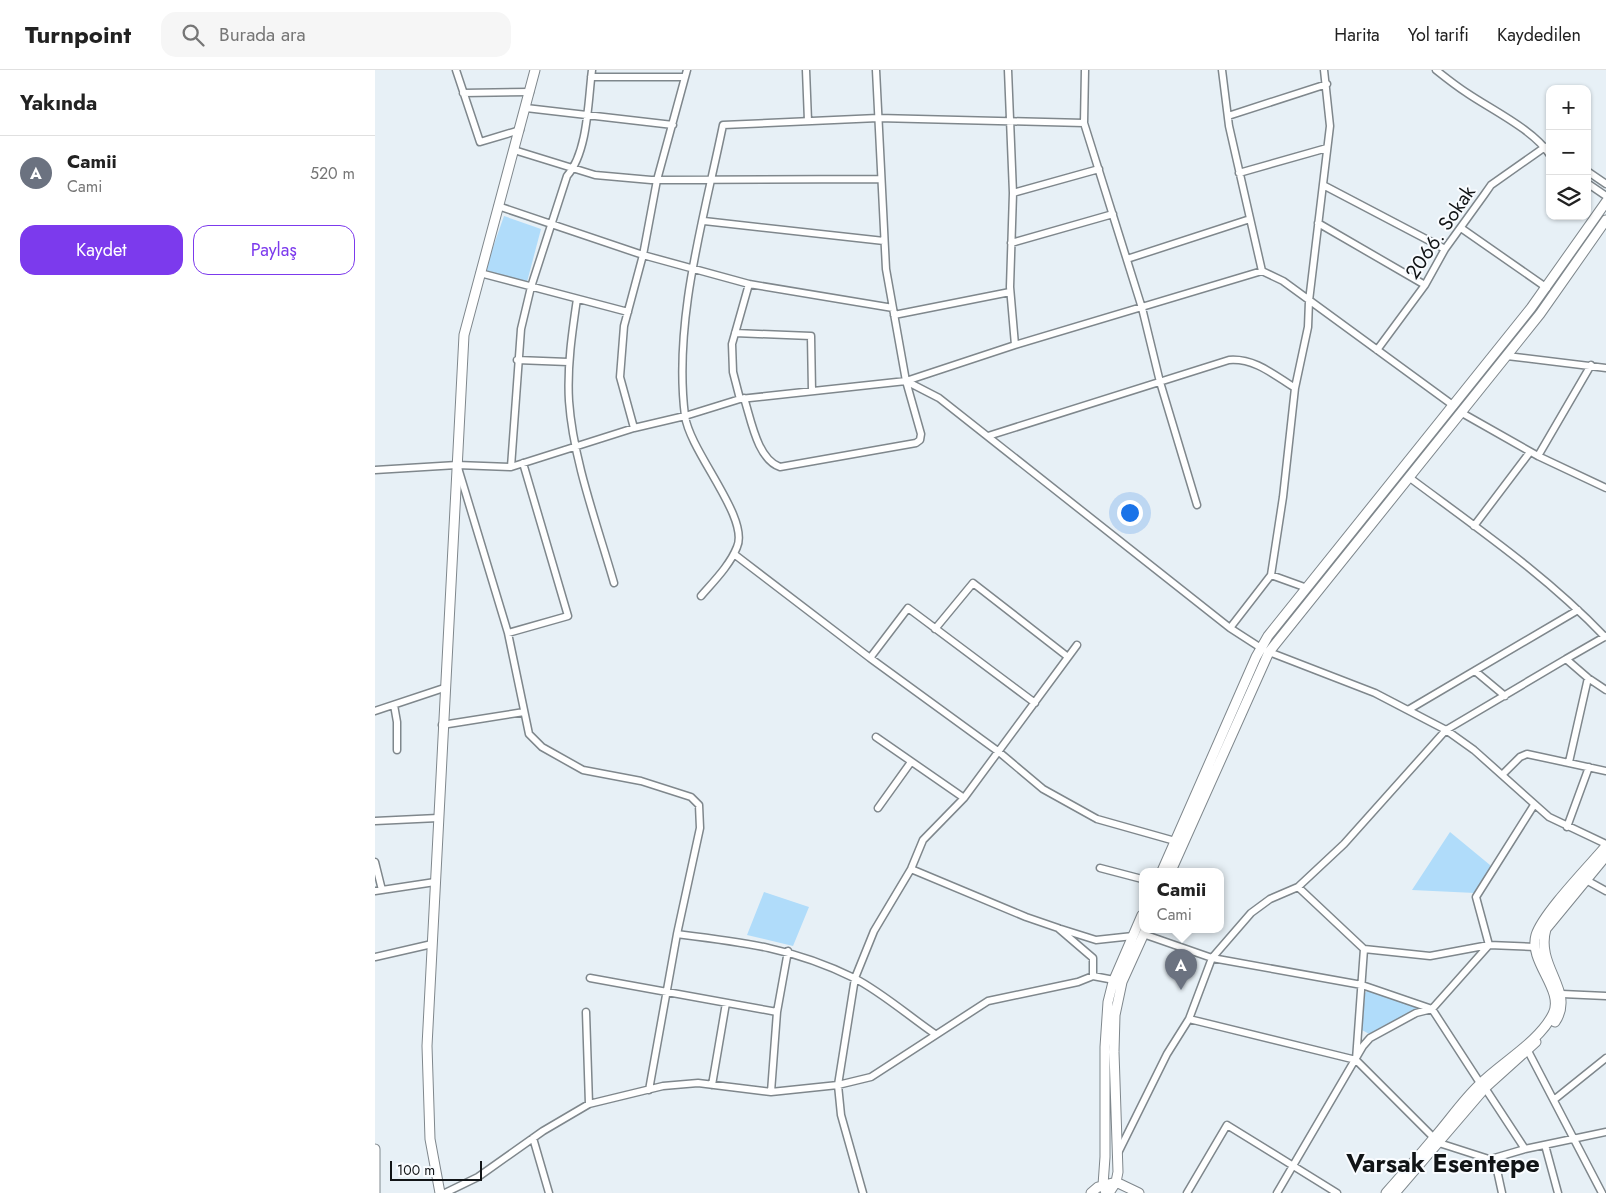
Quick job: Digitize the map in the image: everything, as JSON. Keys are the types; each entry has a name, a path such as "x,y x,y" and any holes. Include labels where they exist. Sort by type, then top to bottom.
{"street":[{"path":"456,70 480,142 519,130"},
{"path":"440,1193 430,1130 427,1046 463,335 535,70"},
{"path":"634,428 620,377 624,326 643,254 657,180 687,70"},
{"path":"806,70 808,121"},
{"path":"749,284 732,344 733,372 763,452 773,465 780,467 916,443 920,440 921,434 906,382 886,269 876,70"},
{"path":"1008,70 1013,193 1010,292 1015,345"},
{"path":"1085,70 1084,123 1127,259 1160,382 1197,505"},
{"path":"1221,70 1239,172 1262,271"},
{"path":"1230,628 1271,575 1283,497 1295,388 1308,328 1309,301 1330,126 1324,70"},
{"path":"1436,70 1546,146"},
{"path":"511,467 517,360 531,287 567,176 573,169 582,145 592,73 685,77"},
{"path":"1228,116 1327,84"},
{"path":"463,93 530,92"},
{"path":"526,108 673,125"},
{"path":"701,596 734,554 738,546 737,524 731,508 700,455 687,427 681,351 694,267 723,125 878,118 1084,123"},
{"path":"1239,172 1327,148"},
{"name":"2066. Sokak","path":"1377,350 1425,285 1445,250 1491,185 1546,148"},
{"path":"514,150 595,175 657,180 881,179"},
{"path":"1013,193 1099,170"},
{"path":"1591,174 1606,184"},
{"path":"1323,185 1445,250"},
{"path":"1591,186 1606,196"},
{"path":"1163,868 1261,648 1547,288 1606,202"},
{"path":"498,206 643,254 749,284 893,311 1010,292"},
{"path":"1011,243 1113,214"},
{"path":"1127,259 1250,219"},
{"path":"1172,868 1269,652 1540,314 1606,220"},
{"path":"704,221 884,241"},
{"path":"1318,224 1425,285"},
{"path":"1461,228 1547,288"},
{"path":"375,470 457,465 511,467 576,448 634,428 685,416 742,399 906,382 1015,345 1262,271 1283,281 1462,413 1530,452 1606,488"},
{"path":"480,273 628,312"},
{"path":"577,299 568,362 569,403 576,448 614,583"},
{"path":"735,332 811,336 811,391"},
{"path":"1507,356 1606,368"},
{"path":"517,360 568,362"},
{"path":"987,436 1224,361 1241,360 1259,365 1295,388"},
{"path":"1538,456 1591,365"},
{"path":"906,382 939,398 1230,628 1269,652 1375,693 1446,730 1475,750 1534,805 1567,827 1606,845 1550,913 1537,934 1539,947 1555,996 1554,1012 1525,1046 1482,1086 1395,1193"},
{"path":"1474,526 1530,452"},
{"path":"508,633 568,616 523,464"},
{"path":"457,465 508,633 529,734 542,747 583,770 641,781 691,797 699,805 700,828 677,934 649,1090"},
{"path":"1117,1156 1167,1054 1189,1019 1212,958 1251,913 1270,898 1298,887 1364,825 1446,730 1605,637 1578,610 1511,553 1409,478"},
{"path":"734,554 870,658 999,752 1043,789 1077,810 1105,822 1175,841"},
{"path":"1271,575 1307,588"},
{"path":"935,629 973,582 1068,656"},
{"path":"870,658 908,608 1035,703"},
{"path":"1408,710 1578,610"},
{"path":"863,1193 841,1115 838,1086 855,978 874,931 911,869 923,840 963,798 1077,645"},
{"path":"1566,659 1588,678 1606,690"},
{"path":"1475,671 1505,696"},
{"path":"1569,762 1588,678"},
{"path":"375,711 444,688"},
{"path":"394,705 397,722 397,750"},
{"path":"442,725 524,712"},
{"path":"877,737 963,798"},
{"path":"1502,775 1521,757 1527,754 1606,771"},
{"path":"878,808 911,762"},
{"path":"1567,827 1589,767"},
{"path":"1489,945 1476,897 1534,805"},
{"path":"375,821 438,818"},
{"path":"1482,1086 1528,1051 1558,1017 1562,1006 1561,994 1539,947 1546,929 1606,856"},
{"path":"375,862 379,890 435,882"},
{"path":"1099,868 1139,878"},
{"path":"911,869 1026,917 1095,940 1133,936 1140,933"},
{"path":"1586,880 1606,891"},
{"path":"1298,887 1364,949 1430,956 1489,945 1539,947"},
{"path":"1106,1190 1105,1047 1108,1002 1114,980 1139,922"},
{"path":"1058,928 1093,958 1093,976"},
{"path":"1091,1193 1106,1190 1116,1182 1115,1015 1122,982 1144,933"},
{"path":"1150,933 1212,958 1362,985 1432,1009 1525,1149"},
{"path":"677,934 756,944 788,951 855,978 935,1034"},
{"path":"375,957 432,944"},
{"path":"1277,1193 1363,1046 1370,1038 1416,1013 1432,1009 1489,945"},
{"path":"1356,1060 1364,949"},
{"path":"771,1092 777,1012 788,951"},
{"path":"445,1193 478,1177 533,1138 589,1104 649,1090 698,1083 771,1092 838,1086 871,1077 988,1001 1078,982 1093,976 1114,980"},
{"path":"589,978 777,1012"},
{"path":"1561,994 1606,996"},
{"path":"712,1085 726,1003"},
{"path":"586,1012 589,1104"},
{"path":"1189,1019 1356,1060 1437,1141 1495,1161 1502,1193"},
{"path":"1528,1051 1603,1193"},
{"path":"1555,1099 1606,1058"},
{"path":"1187,1193 1227,1125 1337,1193"},
{"path":"1491,1159 1525,1149 1606,1132"},
{"path":"533,1138 549,1193"},
{"path":"1386,1193 1437,1141"},
{"path":"1545,1145 1558,1193"},
{"path":"375,1150 375,1193"},
{"path":"1116,1182 1139,1193"}],"shaded area":[{"path":"504,216 541,229 527,282 485,270"},
{"path":"1450,832 1490,865 1491,868 1475,893 1412,890"},
{"path":"764,892 809,907 793,946 747,935"},
{"path":"1368,990 1418,1008 1417,1011 1381,1027 1371,1035 1362,1030 1365,993"}],"place":[{"name":"Camii","path":"1181,990"}],"district":[{"name":"Varsak Esentepe","path":"1443,1163"}]}
